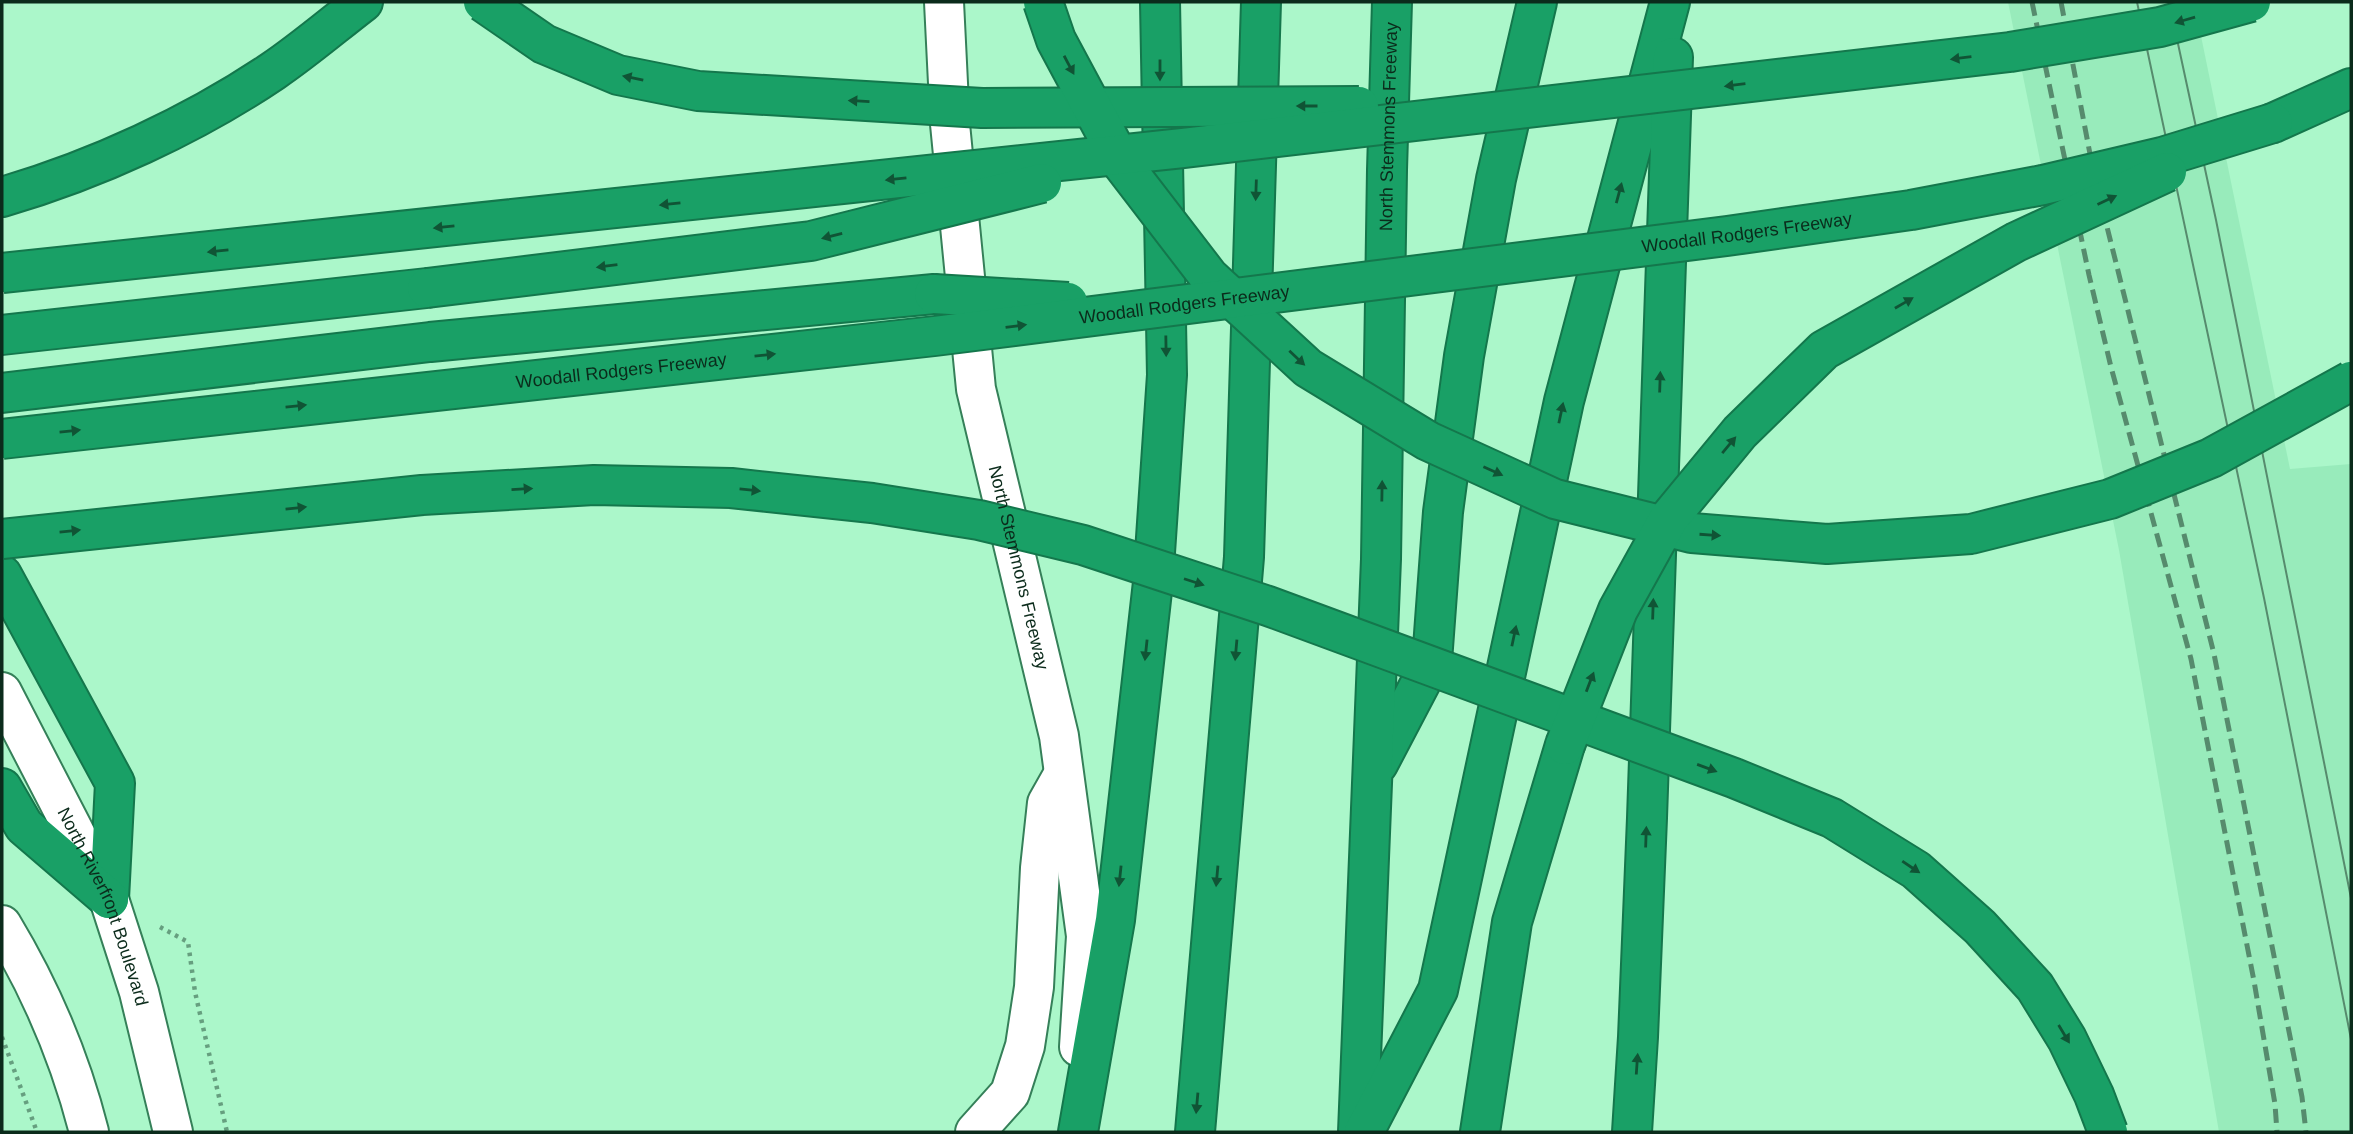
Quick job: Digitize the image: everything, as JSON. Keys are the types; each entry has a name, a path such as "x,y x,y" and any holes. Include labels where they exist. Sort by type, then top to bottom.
{"highway":[{"path":"2,197 33,188 119,154 205,111 274,70 363,2"},
{"path":"483,2 544,44 618,75 698,91 982,107 1546,106"},
{"path":"1043,2 1056,40 1123,165 1209,277 1308,368 1428,441 1555,499 1692,533 1827,544 1971,534 2110,499 2211,458 2351,381"},
{"path":"1076,1132 1115,920 1153,582 1167,375 1160,2"},
{"path":"1195,1132 1244,557 1261,2"},
{"name":"North Stemmons Freeway","path":"1358,1132 1381,559 1392,2"},
{"path":"1374,772 1432,661 1443,512 1464,355 1496,179 1537,2"},
{"path":"1364,1132 1438,990 1564,401 1673,2"},
{"path":"1632,1132 1647,818 1673,2"},
{"path":"2,273 1183,148 2010,52 2160,27 2251,2"},
{"name":"Woodall Rodgers Freeway","path":"2,439 921,338 1911,211 2043,185 2162,157 2273,123 2351,88"},
{"path":"1480,1132 1512,922 1565,745 1618,610 1669,518 1740,432 1824,350 2017,242 2273,123"},
{"path":"2,335 426,288 811,241 1183,148"},
{"path":"10,396 430,342 934,294 1168,307"},
{"path":"2,539 422,495 594,485 731,488 872,503 979,520 1083,545 1268,606 1734,778 1832,818 1916,870 1980,927 2035,988 2067,1039 2094,1095 2108,1132"},
{"path":"2,575 116,783 109,899"},
{"path":"2,788 24,826 109,899"}],"main road":[{"name":"North Stemmons Freeway","path":"944,2 950,124 976,389 1059,736 1086,936 1076,1132"},
{"name":"North Riverfront Boulevard","path":"2,692 109,899 139,992 173,1132"},
{"path":"975,1132 1010,1093 1025,1046 1034,987 1040,868 1047,803 1064,772"},
{"path":"2,925 18,951 52,1026 82,1103 89,1132"}],"path":[{"path":"188,942 195,992 228,1132"},
{"path":"2,1037 37,1132"}],"shaded area":[{"path":"2008,2 2194,2 2290,469 2351,464 2351,1132 2219,1132 2119,550"}],"tram line":[{"path":"2137,2 2264,598 2351,1039"},
{"path":"2169,2 2216,220 2351,898"}],"railway":[{"path":"2032,2 2111,367 2191,659 2254,981 2275,1104 2277,1132"},
{"path":"2061,2 2094,175 2214,654 2302,1097 2306,1132"}]}
